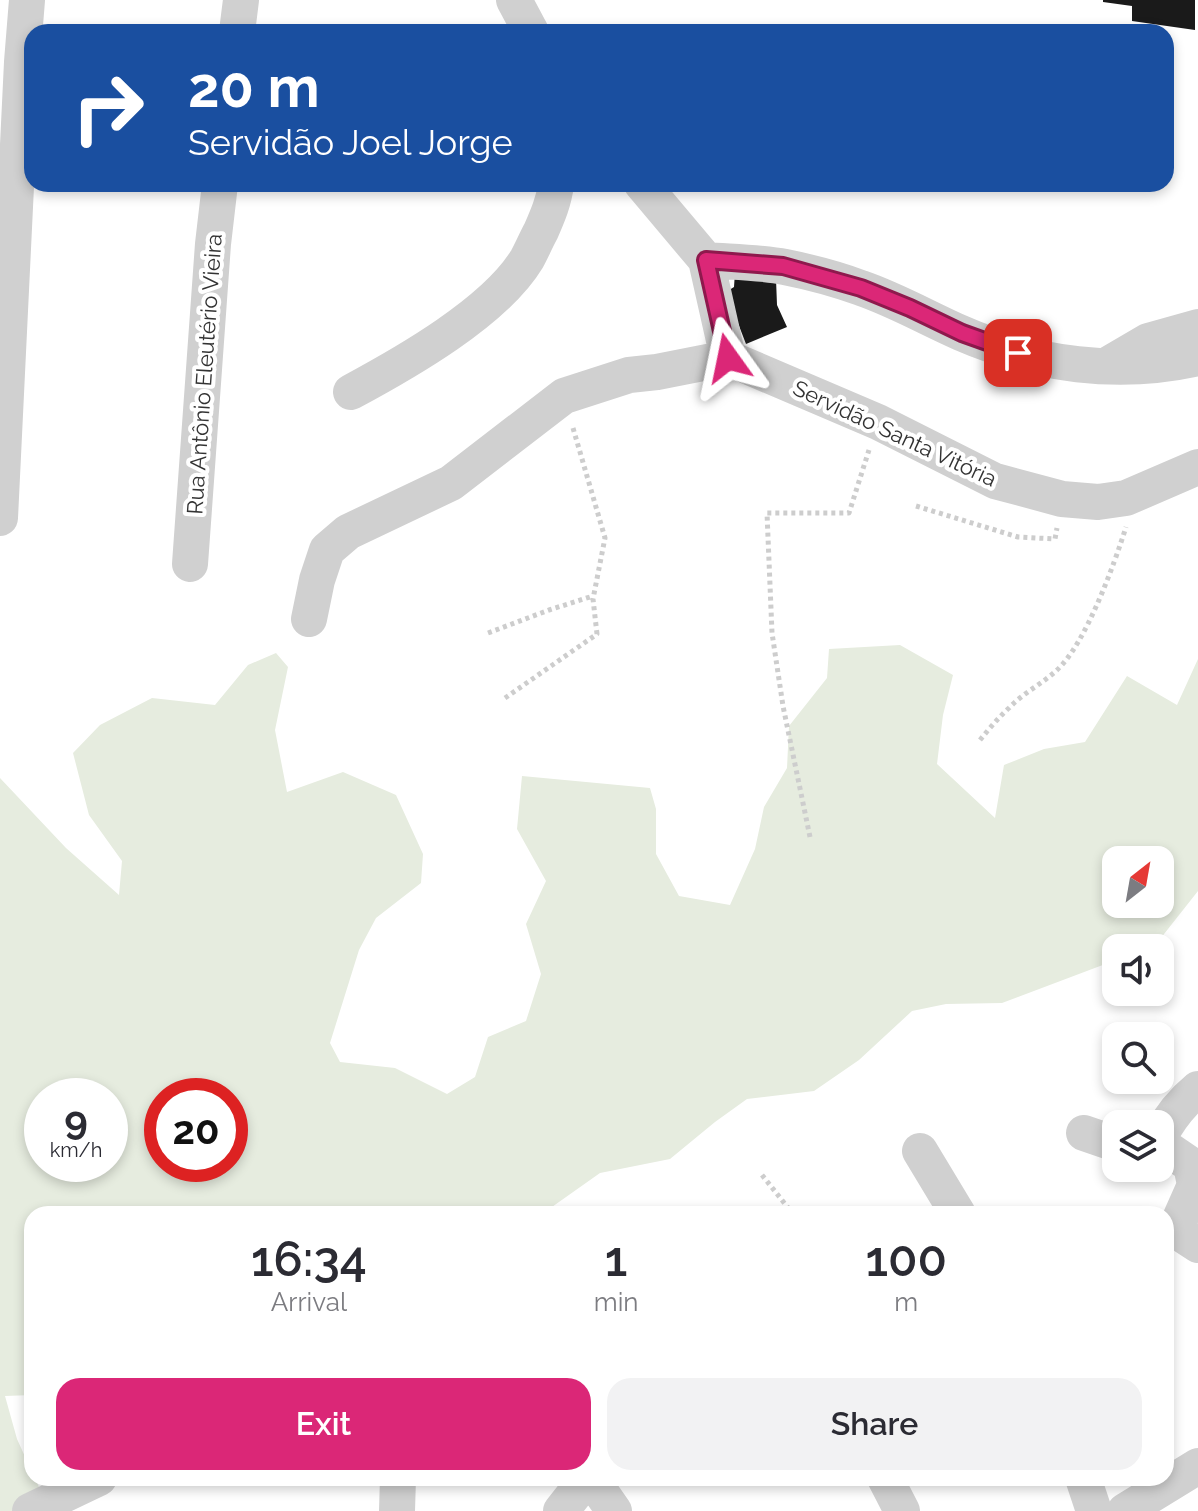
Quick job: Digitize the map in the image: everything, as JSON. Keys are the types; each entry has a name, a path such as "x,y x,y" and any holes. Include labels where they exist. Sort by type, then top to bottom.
{"street":[{"path":"25,24 27,0"},
{"path":"238,24 241,0"},
{"path":"514,0 527,24"},
{"path":"0,518 24,37"},
{"name":"Rua Antônio Eleutério Vieira","path":"190,564 219,192"},
{"path":"351,392 429,347 502,289 526,261 549,213 554,192"},
{"path":"309,619 327,550 348,532 451,483 564,396 629,375 728,358 706,260 649,192"},
{"path":"706,260 783,266 861,288 962,333 1018,353 1103,367 1166,365 1198,358"},
{"path":"1103,367 1148,341 1198,327"},
{"name":"Servidão Santa Vitória","path":"728,358 878,422 995,481 1062,499 1098,502 1126,498 1198,467"},
{"path":"1174,1113 1198,1089"},
{"path":"920,1151 953,1206"},
{"path":"1174,1153 1191,1165 1195,1185 1175,1230 1198,1245"},
{"path":"1174,1481 1198,1466"},
{"path":"30,1511 82,1486"},
{"path":"397,1511 398,1486"},
{"path":"561,1511 582,1486"},
{"path":"595,1486 614,1511"},
{"path":"889,1486 902,1511"},
{"path":"1086,1486 1094,1511"},
{"path":"1125,1511 1166,1486"}],"path":[{"path":"505,698 597,634 594,595 605,538 564,396"},
{"path":"810,837 783,706 772,633 767,513 849,513 878,422"},
{"path":"980,740 1008,708 1057,670 1073,653 1120,547 1127,523 1126,498"},
{"path":"916,506 1018,537 1055,539"},
{"path":"488,633 594,595"},
{"path":"762,1175 787,1206"}],"shaded area":[{"path":"900,645 953,675 943,715 937,764 995,818 1004,765 1044,749 1085,742 1127,676 1177,705 1198,659 1198,891 1164,934 1102,934 1102,965 1002,1003 946,1004 912,1011 859,1060 814,1091 747,1099 670,1159 600,1173 553,1206 24,1206 24,1395 5,1396 24,1454 24,1486 38,1486 42,1494 19,1511 0,1511 0,778 66,848 119,895 122,861 89,815 73,753 100,725 152,698 215,705 248,665 276,653 288,667 275,730 287,792 343,772 396,795 423,854 421,883 376,918 359,950 330,1043 340,1062 395,1068 447,1094 475,1077 488,1037 526,1021 541,974 526,924 546,881 517,829 522,776 650,788 656,809 656,854 679,896 730,905 755,849 764,807 787,768 789,726 827,678 829,649"}],"building":[{"path":"1195,0 1195,30 1174,27 1174,24 1132,21 1132,6 1103,2"},
{"path":"735,272 776,279 777,305 787,327 746,344 726,292 734,287"}],"route":[{"path":"728,358 706,260 783,266 861,288 962,333 1018,353"}]}
